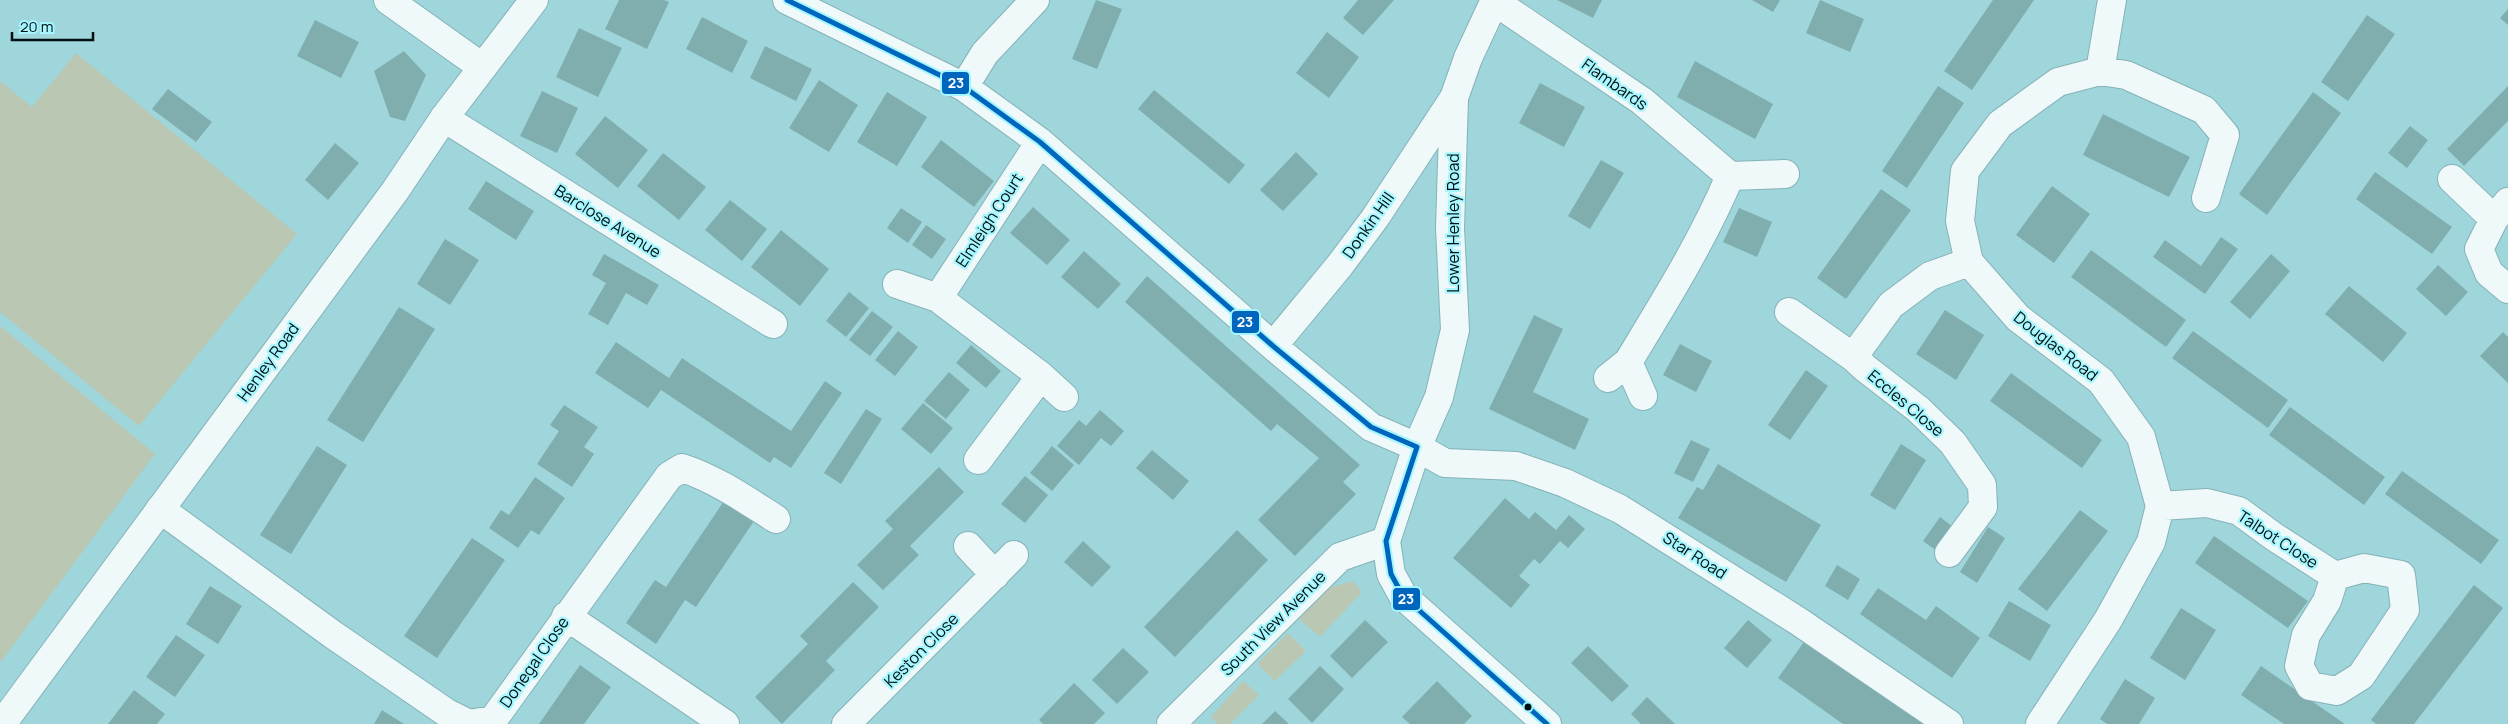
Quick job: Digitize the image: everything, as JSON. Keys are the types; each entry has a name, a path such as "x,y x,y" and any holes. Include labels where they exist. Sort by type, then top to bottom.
{"street":[{"path":"388,0 482,67"},
{"name":"Henley Road","path":"2,724 395,191 444,118 534,0"},
{"path":"787,0 964,87 1040,142 1273,346 1371,427 1417,447 1386,540 1391,574 1403,596 1547,724"},
{"path":"964,87 985,53 1035,0"},
{"name":"Lower Henley Road","path":"1417,447 1440,398 1455,330 1450,228 1454,98 1468,58 1494,0"},
{"name":"Flambards","path":"1494,0 1642,101 1730,176"},
{"path":"2112,0 2100,71 2126,75 2204,110 2225,135 2206,198"},
{"name":"Douglas Road","path":"2040,724 2108,620 2151,542 2160,506 2141,437 2101,381 2018,318 1969,262 1960,221 1965,171 2000,124 2058,82 2100,71"},
{"name":"Donkin Hill","path":"1273,346 1352,250 1454,98"},
{"name":"Barclose Avenue","path":"444,118 773,324"},
{"name":"Elmleigh Court","path":"938,298 1040,142"},
{"path":"1643,396 1618,370 1682,274 1712,218 1730,176 1785,174"},
{"path":"2452,179 2501,210 2479,249 2490,273 2508,289"},
{"name":"Eccles Close","path":"1853,357 1890,305 1930,276 1969,262"},
{"path":"897,284 938,298 1041,376 1064,398"},
{"name":"Eccles Close","path":"1789,312 1853,357 1918,409 1953,443 1982,485 1983,507 1949,552"},
{"path":"978,460 1041,376"},
{"name":"Star Road","path":"1417,447 1445,463 1516,466 1565,483 1620,509 1798,621 1949,724"},
{"name":"Donegal Close","path":"160,509 332,634 447,713 469,724 493,720 566,616 669,476 682,468 723,485 776,519"},
{"name":"Talbot Close","path":"2160,506 2207,503 2239,511 2273,536 2335,576 2364,568 2401,575 2405,610 2361,676 2337,691 2310,686 2299,666 2306,635 2327,601 2335,576"},
{"name":"South View Avenue","path":"1171,724 1340,556 1386,540"},
{"path":"968,546 995,575"},
{"name":"Keston Close","path":"846,724 1014,555"},
{"path":"566,616 725,724"}],"green space":[{"path":"76,53 297,234 139,426 0,312 0,81 32,107"},
{"path":"0,326 155,454 0,663"},
{"path":"1353,581 1362,592 1320,637 1299,619 1329,588"},
{"path":"1288,633 1306,651 1275,681 1257,664"},
{"path":"1243,681 1259,695 1230,724 1217,724 1211,717"}],"building":[{"path":"619,0 664,0 669,2 647,49 605,29"},
{"path":"1096,0 1122,9 1097,69 1072,59"},
{"path":"1358,0 1394,0 1363,35 1343,18"},
{"path":"1557,0 1602,0 1593,18"},
{"path":"1752,0 1780,0 1773,12"},
{"path":"1820,0 1864,19 1850,52 1806,33"},
{"path":"1993,0 2034,0 1972,90 1944,71"},
{"path":"2508,9 2508,25 2500,18"},
{"path":"2367,15 2395,34 2348,101 2321,82"},
{"path":"702,17 748,41 732,73 686,49"},
{"path":"315,20 359,42 341,78 297,56"},
{"path":"579,28 622,48 598,97 556,77"},
{"path":"1327,32 1359,57 1329,98 1296,73"},
{"path":"765,46 812,69 796,101 750,78"},
{"path":"404,51 426,75 405,121 390,117 374,71"},
{"path":"1695,61 1773,104 1755,139 1677,97"},
{"path":"819,80 858,105 829,152 789,128"},
{"path":"1540,83 1585,107 1564,147 1519,123"},
{"path":"1938,86 1964,103 1907,188 1882,171"},
{"path":"2508,86 2508,121 2464,166 2447,149"},
{"path":"168,89 212,122 196,142 152,109"},
{"path":"1154,90 1245,165 1229,184 1138,109"},
{"path":"542,91 578,108 557,153 520,136"},
{"path":"887,92 927,117 897,166 857,142"},
{"path":"2313,92 2341,113 2267,215 2239,194"},
{"path":"2103,114 2190,157 2169,197 2083,155"},
{"path":"605,116 648,150 618,188 575,154"},
{"path":"2410,126 2428,140 2407,168 2388,153"},
{"path":"941,140 994,181 974,207 921,167"},
{"path":"335,143 359,163 328,200 305,180"},
{"path":"1296,152 1318,174 1283,211 1260,190"},
{"path":"663,153 706,187 679,220 637,186"},
{"path":"1601,160 1624,173 1590,229 1568,216"},
{"path":"2375,172 2452,227 2432,254 2356,199"},
{"path":"486,181 534,211 516,240 468,209"},
{"path":"2052,186 2090,214 2054,263 2016,235"},
{"path":"1881,189 1911,210 1846,299 1817,278"},
{"path":"730,200 767,229 742,261 705,230"},
{"path":"1033,207 1070,240 1047,265 1010,233"},
{"path":"901,208 922,222 908,243 887,228"},
{"path":"1739,208 1772,222 1757,257 1723,242"},
{"path":"926,225 946,239 932,259 912,245"},
{"path":"781,230 829,269 800,306 751,267"},
{"path":"2221,237 2238,249 2205,294 2153,257 2165,240 2201,266"},
{"path":"445,239 479,260 450,305 417,284"},
{"path":"2091,250 2186,320 2166,347 2071,277"},
{"path":"1084,251 1121,284 1098,309 1061,277"},
{"path":"604,254 659,285 647,305 626,293 608,325 588,314 606,283 592,275"},
{"path":"2271,254 2290,271 2250,319 2230,302"},
{"path":"2438,265 2468,292 2446,316 2416,289"},
{"path":"1147,276 1360,465 1343,482 1356,494 1295,556 1258,520 1319,458 1277,424 1271,431 1125,302"},
{"path":"2349,286 2407,333 2383,362 2325,314"},
{"path":"849,292 869,308 846,337 826,321"},
{"path":"399,307 435,329 363,442 327,420"},
{"path":"1945,310 1984,335 1956,380 1916,354"},
{"path":"872,311 893,327 870,356 849,340"},
{"path":"1534,315 1563,329 1533,392 1589,419 1575,450 1489,409"},
{"path":"898,331 918,347 895,376 875,360"},
{"path":"2193,331 2288,400 2268,428 2172,358"},
{"path":"2503,332 2508,337 2508,383 2480,356"},
{"path":"616,342 669,378 682,358 791,431 825,381 842,393 791,468 774,457 770,463 661,390 648,408 595,373"},
{"path":"1680,344 1712,361 1696,392 1663,375"},
{"path":"971,345 1001,371 986,388 956,363"},
{"path":"1806,370 1828,386 1790,440 1768,425"},
{"path":"949,372 970,390 946,419 924,401"},
{"path":"2011,373 2102,440 2082,468 1990,401"},
{"path":"923,403 953,428 931,454 901,429"},
{"path":"564,405 598,427 584,447 594,454 572,487 537,464 559,431 550,425"},
{"path":"2290,407 2385,477 2364,505 2269,435"},
{"path":"866,409 882,419 841,484 824,473"},
{"path":"1100,410 1124,431 1111,446 1101,438 1079,465 1057,446 1079,420 1086,426"},
{"path":"1691,440 1710,449 1693,482 1674,473"},
{"path":"1901,444 1926,460 1895,510 1870,495"},
{"path":"317,446 347,465 291,554 260,535"},
{"path":"1052,446 1074,465 1052,491 1030,473"},
{"path":"1152,450 1189,481 1173,500 1136,468"},
{"path":"1718,464 1821,525 1786,582 1678,518 1697,487 1703,490"},
{"path":"939,467 964,492 910,546 919,555 883,590 857,565 893,529 885,521"},
{"path":"2402,471 2499,540 2481,564 2385,494"},
{"path":"1025,476 1048,495 1025,523 1001,504"},
{"path":"535,477 565,498 539,535 531,530 518,548 489,528 501,510 509,515"},
{"path":"726,498 756,518 696,607 685,600 656,644 626,623 655,580 666,587"},
{"path":"1505,498 1529,519 1535,512 1556,530 1569,515 1585,529 1568,548 1560,541 1540,564 1534,559 1519,576 1530,585 1511,608 1453,558"},
{"path":"2080,510 2108,531 2047,611 2018,589"},
{"path":"1940,517 1958,531 1941,554 1923,541"},
{"path":"1988,527 2005,538 1977,583 1960,572"},
{"path":"1237,530 1268,560 1175,657 1144,627"},
{"path":"2214,536 2308,601 2288,628 2195,563"},
{"path":"472,538 505,560 437,658 404,636"},
{"path":"1083,541 1111,567 1092,587 1064,562"},
{"path":"1837,565 1860,579 1848,600 1825,586"},
{"path":"853,582 879,607 826,661 835,670 782,724 755,697 808,644 800,636"},
{"path":"2474,585 2503,608 2414,724 2376,724 2371,720"},
{"path":"210,586 242,606 218,644 186,624"},
{"path":"1878,588 1926,620 1936,606 1980,638 1952,678 1860,614"},
{"path":"2009,601 2051,625 2030,661 1988,636"},
{"path":"2181,608 2216,630 2185,680 2150,658"},
{"path":"1365,620 1388,642 1352,678 1330,656"},
{"path":"1748,620 1772,640 1747,668 1724,648"},
{"path":"176,635 205,655 175,697 146,677"},
{"path":"1809,635 1934,724 1843,724 1778,678"},
{"path":"1588,646 1629,686 1612,702 1571,663"},
{"path":"1123,648 1149,672 1117,704 1092,680"},
{"path":"580,665 611,687 584,724 539,724"},
{"path":"1320,666 1344,689 1312,723 1288,699"},
{"path":"2261,666 2345,724 2284,724 2241,695"},
{"path":"2125,679 2155,698 2139,724 2107,724 2100,719"},
{"path":"1437,681 1472,716 1464,724 1410,724 1402,717"},
{"path":"1074,683 1105,713 1094,724 1043,724 1039,720"},
{"path":"134,690 165,714 157,724 108,724"},
{"path":"1647,697 1675,724 1641,724 1631,714"},
{"path":"382,710 404,724 374,724"},
{"path":"1275,711 1289,724 1262,724"}],"transit line":[{"name":"23","path":"787,0 964,87 1040,142 1273,346 1371,427 1417,447 1386,541 1391,574 1403,596 1547,724"}]}
